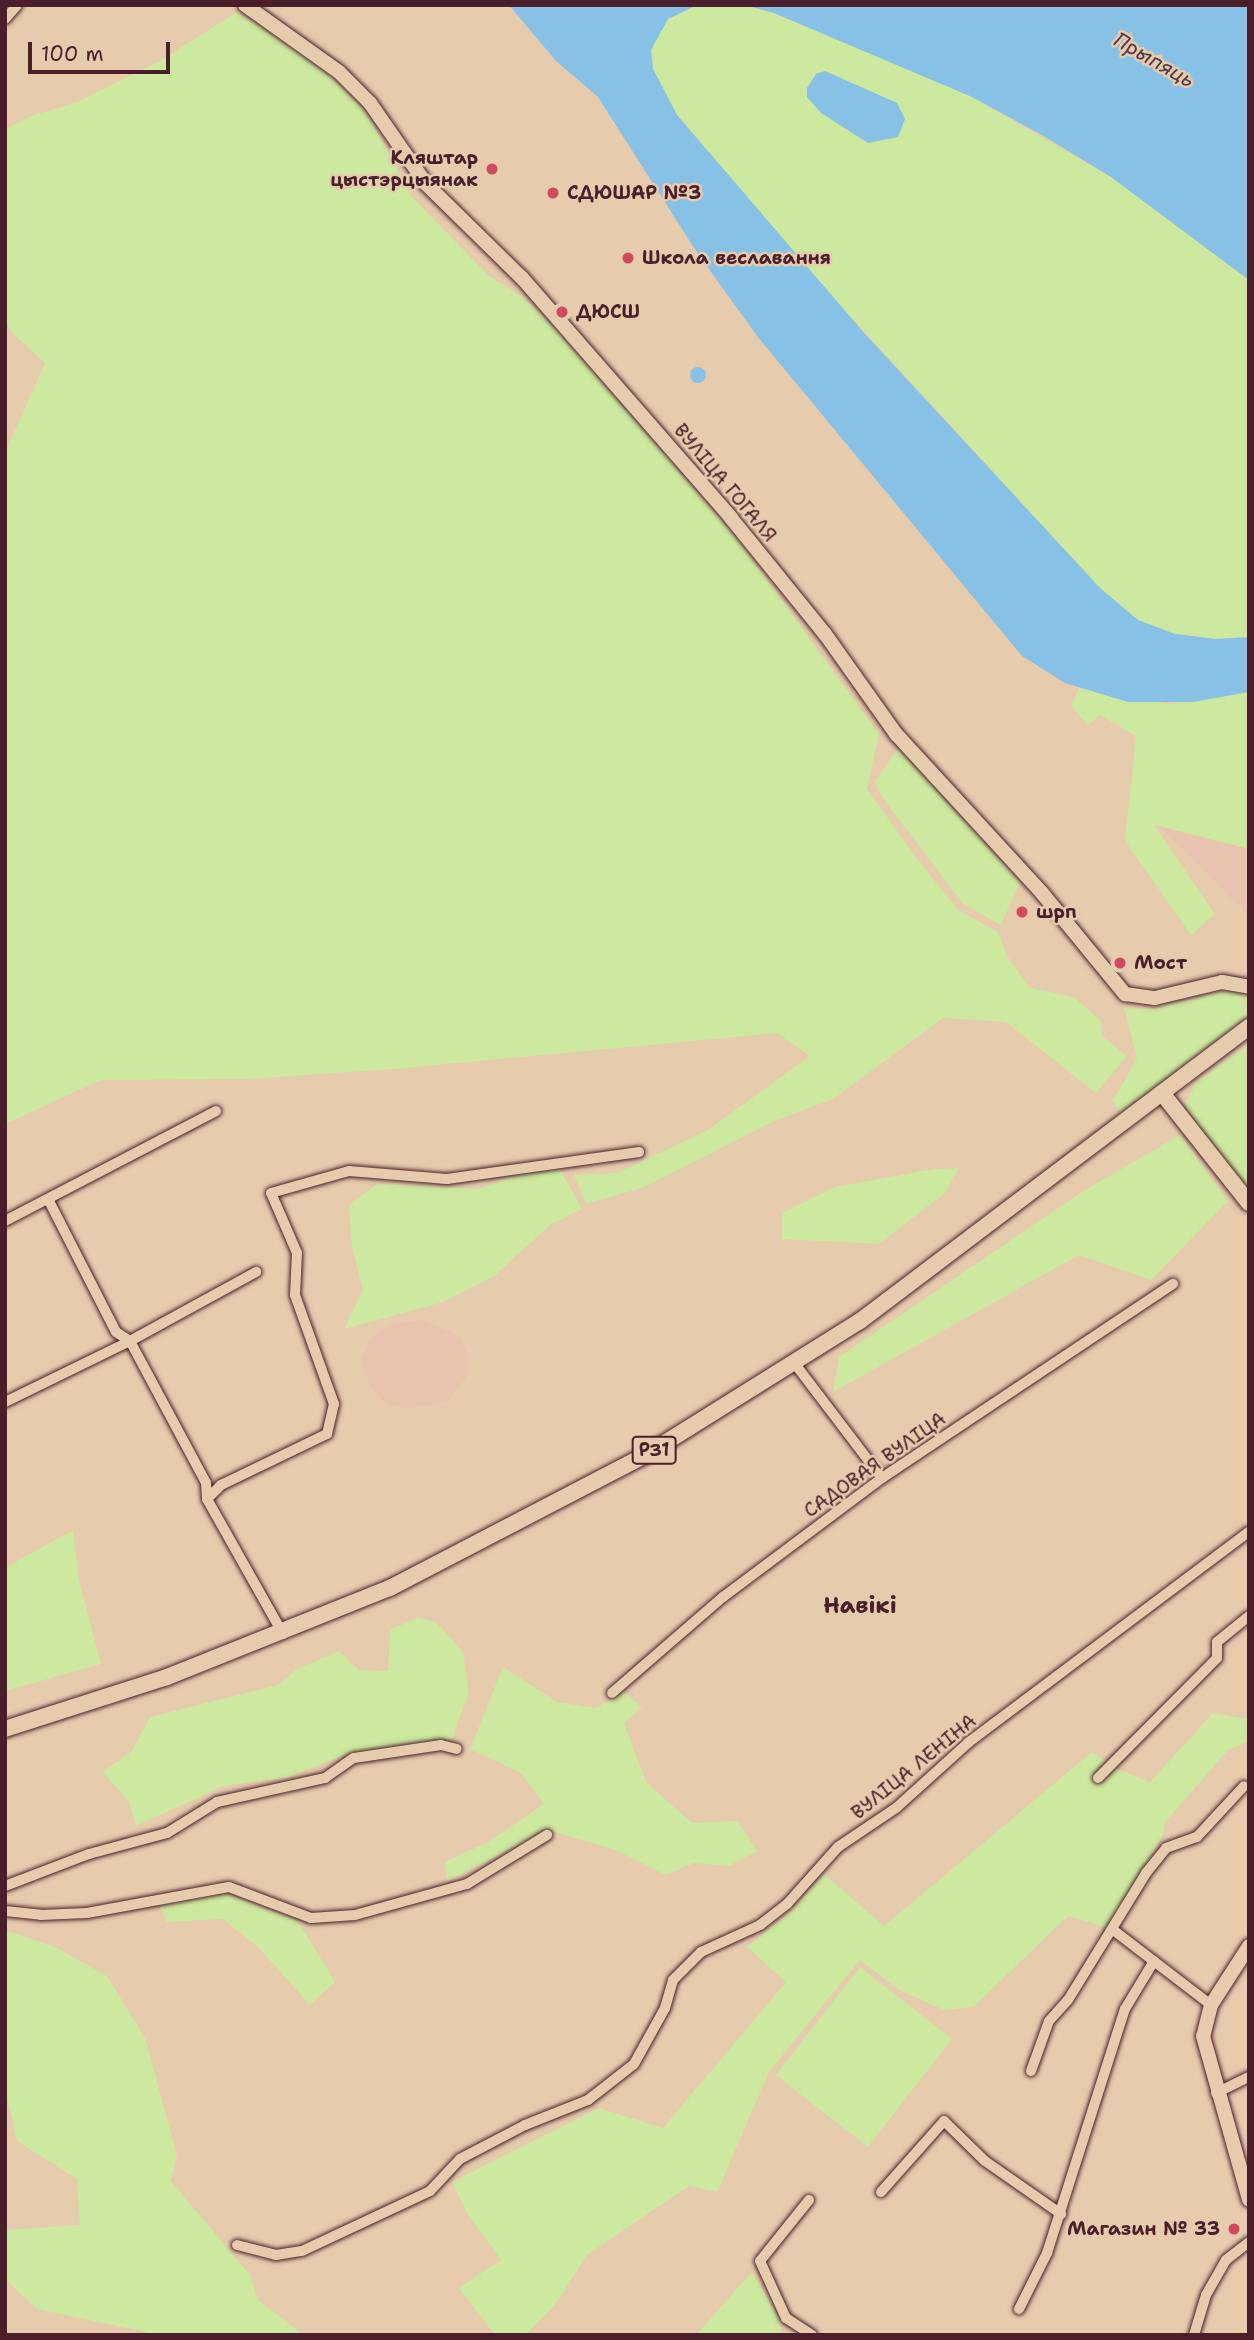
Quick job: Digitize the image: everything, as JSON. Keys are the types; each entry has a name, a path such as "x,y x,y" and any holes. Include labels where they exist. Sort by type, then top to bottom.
{"main road":[{"name":"Р31","path":"5,1729 283,1634 390,1588 544,1511 795,1364 912,1283 1249,1027"},
{"path":"1162,1093 1249,1203"}],"street":[{"path":"5,19 18,5"},
{"name":"ВУЛІЦА ГОГАЛЯ","path":"245,5 339,72 370,103 426,184 522,278 731,519 825,634 896,734 1042,893 1125,995 1155,998 1222,982 1249,987"},
{"path":"5,1221 48,1201 216,1111"},
{"path":"207,1499 221,1485 327,1434 334,1404 295,1295 297,1253 271,1194 349,1171 447,1180 639,1152"},
{"path":"48,1201 116,1332 130,1341 206,1483 207,1499 283,1634"},
{"path":"5,1402 130,1341 256,1272"},
{"name":"САДОВАЯ ВУЛІЦА","path":"612,1693 723,1597 881,1478 1173,1284"},
{"path":"795,1364 881,1478"},
{"name":"ВУЛІЦА ЛЕНІНА","path":"237,2245 276,2255 302,2251 430,2191 471,2154 525,2125 588,2100 634,2064 665,2008 673,1980 701,1952 760,1926 787,1904 838,1847 896,1808 969,1742 1249,1532"},
{"path":"1098,1778 1217,1658 1217,1642 1249,1616"},
{"path":"5,1886 89,1854 167,1833 217,1802 325,1778 354,1758 441,1745 457,1749"},
{"path":"1031,2071 1049,2021 1166,1848 1197,1837 1244,1786"},
{"path":"5,1911 41,1915 86,1913 229,1887 311,1918 355,1915 467,1884 547,1835"},
{"path":"1112,1929 1211,2005"},
{"path":"1249,1947 1211,2005 1203,2035 1216,2093 1249,2200"},
{"path":"1019,2309 1061,2214 1125,2009 1154,1961"},
{"path":"1216,2093 1249,2077"},
{"path":"881,2192 944,2121 985,2161 1061,2214"},
{"path":"809,2200 760,2262 786,2318 812,2335"},
{"path":"1194,2335 1206,2295 1226,2260 1249,2242"}],"shaded area":[{"path":"1249,797 1249,916 1159,825"},
{"path":"422,1320 459,1336 467,1353 466,1378 447,1401 408,1409 386,1404 370,1385 362,1359 372,1337 394,1324"}],"green space":[{"path":"697,5 745,5 774,13 972,97 1111,177 1249,280 1249,637 1216,639 1175,634 1138,620 1100,588 781,241 677,115 653,69 651,50 657,34 668,19"},
{"path":"237,12 309,55 365,110 411,196 489,276 524,298 568,342 738,540 879,734 867,789 912,852 958,910 998,932 1007,956 1030,988 1074,997 1101,1021 1102,1036 1127,1056 1096,1093 1006,1022 943,1018 833,1099 774,1121 645,1187 586,1204 574,1175 617,1173 708,1130 810,1056 777,1033 394,1069 247,1079 101,1080 5,1124 5,453 45,363 10,331 5,318 5,129 34,115 75,103 160,61"},
{"path":"1079,688 1169,704 1249,692 1249,849 1154,825 1215,914 1191,935 1125,841 1136,736 1100,715 1088,725 1071,706"},
{"path":"898,748 1020,882 1001,925 962,903 882,797 875,781"},
{"path":"1228,990 1249,992 1249,1015 1121,1113 1113,1101 1137,1058 1124,1008 1154,1009"},
{"path":"1249,1045 1249,1195 1187,1115 1186,1103 1196,1082"},
{"path":"1180,1135 1228,1201 1151,1280 1079,1255 833,1392 839,1357 1085,1190"},
{"path":"959,1168 945,1193 879,1244 782,1239 782,1213 835,1187 934,1169"},
{"path":"560,1169 582,1209 550,1225 494,1276 440,1303 344,1329 363,1290 352,1247 349,1205 377,1184 478,1189 524,1172"},
{"path":"73,1530 79,1580 101,1664 5,1691 5,1568"},
{"path":"417,1618 436,1622 463,1652 469,1692 452,1739 352,1752 288,1777 223,1786 136,1826 129,1802 103,1772 132,1751 150,1717 278,1685 297,1669 339,1651 359,1670 388,1671 390,1630"},
{"path":"503,1667 557,1702 596,1708 624,1692 642,1707 624,1723 646,1782 692,1823 738,1821 757,1851 729,1866 694,1863 666,1875 613,1849 548,1830 447,1881 445,1862 490,1841 544,1804 522,1774 470,1749"},
{"path":"1213,1713 1249,1719 1249,1741 1228,1750 1165,1822 1163,1835 1109,1928 1068,1916 973,2007 944,2010 899,1990 860,1960 769,2072 717,2192 689,2186 587,2255 555,2305 525,2335 495,2335 459,2288 501,2260 469,2216 452,2182 599,2108 663,2128 786,1982 747,1947 789,1914 824,1874 884,1926 1092,1752 1115,1768 1150,1782"},
{"path":"209,1894 227,1894 298,1921 335,1982 310,2005 258,1947 223,1919 167,1922 159,1904"},
{"path":"5,1930 55,1947 107,1976 145,2038 177,2155 171,2181 250,2275 258,2300 304,2335 160,2335 37,2309 5,2279 5,2230 80,2225 77,2179 17,2141 5,2088"},
{"path":"860,1967 952,2039 868,2147 776,2075"},
{"path":"752,2272 782,2323 780,2335 696,2335"}],"water":[{"path":"509,5 697,5 668,19 651,50 653,69 677,115 865,334 1100,588 1138,620 1175,634 1216,639 1249,637 1249,692 1193,702 1128,702 1065,683 1022,656 757,336 696,251 598,97 556,61"},
{"name":"Прыпяць","path":"745,5 1249,5 1249,280 1111,177 1042,135 972,97 774,13"},
{"path":"825,71 897,103 905,119 898,137 868,143 821,113 807,97 807,88 816,74"},
{"path":"698,367 704,369 704,381 698,383 692,381 690,375 692,369"}],"place":[{"name":"Кляштар цыстэрцыянак","path":"492,169"},
{"name":"СДЮШАР №3","path":"553,193"},
{"name":"Школа веславання","path":"628,258"},
{"name":"ДЮСШ","path":"562,312"},
{"name":"шрп","path":"1022,912"},
{"name":"Мост","path":"1120,963"},
{"name":"Магазин № 33","path":"1234,2229"}],"district":[{"name":"Навікі","path":"860,1605"}]}
